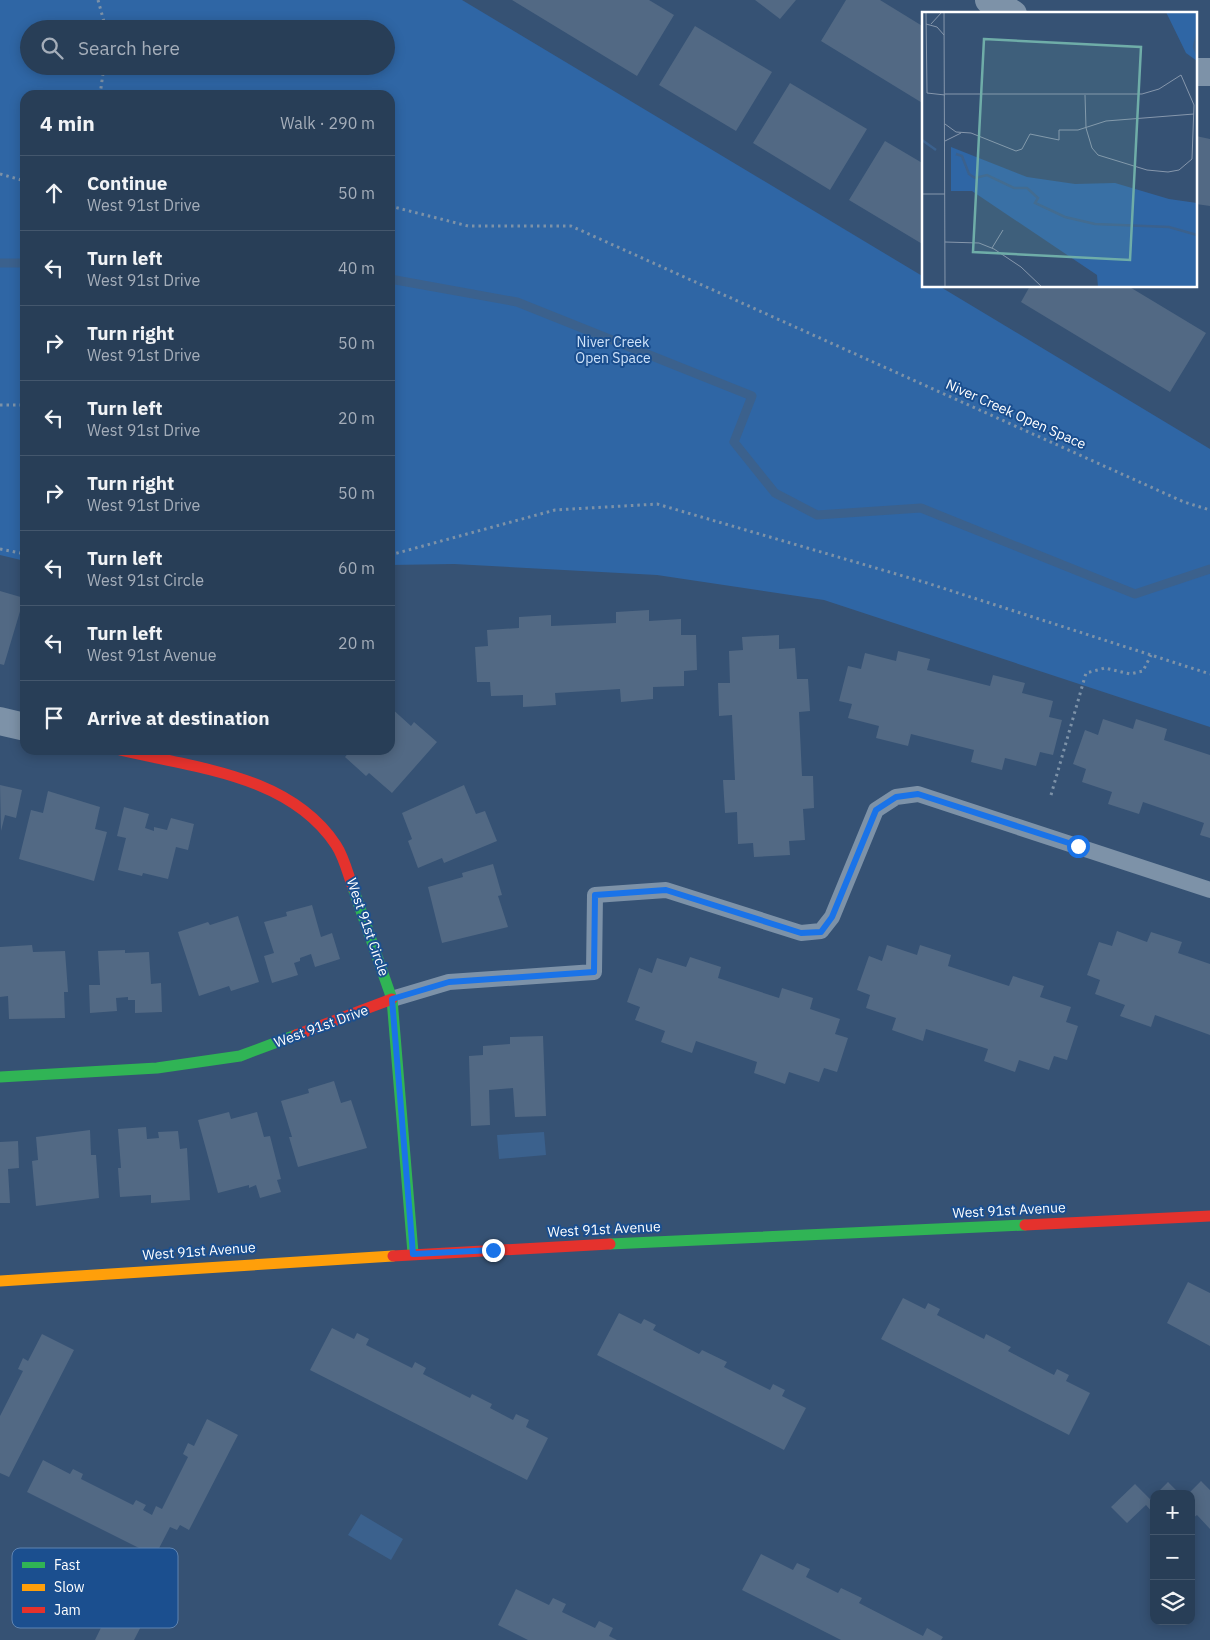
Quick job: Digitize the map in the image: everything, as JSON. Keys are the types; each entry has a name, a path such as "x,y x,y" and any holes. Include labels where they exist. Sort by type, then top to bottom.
{"street":[{"path":"989,0 1010,12"},
{"path":"0,721 20,726"},
{"name":"West 91st Circle","path":"141,755 217,773 273,790 287,797 324,829 344,860 392,999 413,1254"},
{"name":"West 91st Drive","path":"0,1077 157,1068 240,1056 392,999"},
{"name":"West 91st Avenue","path":"0,1281 213,1265 413,1254 1210,1216"}],"lane":[{"name":"West 91st Drive","path":"392,999 449,982 594,972 595,895 666,890 801,933 821,932 832,917 876,810 896,797 918,794 1210,890"}],"path":[{"path":"98,0 104,20"},
{"path":"101,90 103,75"},
{"path":"0,174 20,180"},
{"name":"Niver Creek Open Space","path":"395,207 468,226 571,226 1184,502 1210,510"},
{"path":"0,405 20,406"},
{"path":"395,554 555,510 658,504 927,583 1210,674"},
{"path":"0,550 20,553"},
{"path":"1051,795 1086,673 1105,668 1130,674 1143,672 1151,656"}],"green space":[{"name":"Niver Creek Open Space","path":"0,0 462,0 922,276 922,288 942,288 1210,449 1210,727 824,600 657,575 454,564 395,565 395,90 20,90 20,560 0,555"}],"shaded area":[{"path":"544,1132 546,1155 499,1159 497,1135"},
{"path":"361,1514 403,1539 391,1560 348,1535"}],"building":[{"path":"512,0 649,0 674,15 637,76"},
{"path":"755,0 796,0 780,19"},
{"path":"846,0 880,0 922,26 922,103 821,41"},
{"path":"695,26 772,72 736,131 659,85"},
{"path":"790,83 867,129 830,190 753,143"},
{"path":"1198,136 1210,139 1210,206 1198,204"},
{"path":"885,141 922,163 922,244 849,200"},
{"path":"1029,288 1131,288 1206,333 1170,392 1021,302"},
{"path":"0,591 20,597 20,611 4,665 0,664"},
{"path":"649,610 649,621 681,619 681,635 696,635 697,670 684,671 684,686 653,687 653,699 621,702 620,689 555,693 556,705 523,707 523,695 491,696 490,682 477,682 475,647 488,646 487,630 519,628 519,617 551,615 551,626 616,623 616,612"},
{"path":"779,635 779,649 795,648 797,679 808,679 810,711 799,712 802,776 813,776 814,808 803,809 805,840 789,841 790,855 754,857 753,843 738,844 737,812 725,813 723,780 735,780 732,715 719,716 718,683 730,683 729,651 743,650 742,637"},
{"path":"898,651 930,659 927,670 990,686 993,675 1025,683 1022,693 1053,701 1049,717 1062,720 1053,755 1040,752 1036,766 1005,758 1002,770 971,762 974,750 911,734 908,746 876,738 879,726 848,718 852,704 839,701 848,666 861,669 865,653 896,661"},
{"path":"395,712 411,726 414,722 437,742 392,793 369,773 366,776 345,757 347,755 395,755"},
{"path":"1103,719 1133,729 1136,719 1167,729 1164,740 1210,755 1210,838 1200,835 1204,823 1143,802 1139,814 1108,804 1112,792 1082,782 1086,769 1073,764 1085,730 1098,735"},
{"path":"0,785 22,790 16,818 5,815 1,831"},
{"path":"464,785 476,814 485,811 497,841 444,863 442,858 418,868 408,841 412,839 402,813"},
{"path":"48,791 100,807 95,829 107,832 94,881 19,859 31,810 43,813"},
{"path":"124,807 149,814 145,828 154,831 154,827 167,830 171,818 194,824 188,850 176,847 168,879 143,873 142,876 118,870 126,838 117,836"},
{"path":"493,864 502,895 498,896 508,927 442,943 428,887 463,877 462,873"},
{"path":"312,905 321,937 332,933 340,959 315,967 311,954 300,958 300,961 294,963 298,975 272,983 264,956 274,953 264,922 287,916 286,912"},
{"path":"238,916 259,982 231,991 229,986 199,996 178,932 208,922 210,925"},
{"path":"1117,931 1147,942 1151,932 1182,942 1178,953 1210,964 1210,1035 1155,1015 1151,1027 1120,1016 1125,1005 1095,994 1100,980 1087,975 1099,942 1112,946"},
{"path":"32,945 33,952 65,951 68,992 64,992 65,1018 9,1019 8,996 0,997 0,947"},
{"path":"887,945 917,955 920,945 951,955 948,966 1009,986 1013,976 1044,986 1040,997 1071,1007 1066,1022 1078,1026 1067,1060 1054,1056 1049,1070 1019,1060 1015,1072 984,1061 988,1049 926,1029 923,1041 892,1030 896,1018 866,1008 870,995 857,990 869,956 882,961"},
{"path":"125,950 125,953 149,952 151,984 161,983 162,1012 135,1013 135,1000 128,1000 128,997 116,998 117,1011 90,1013 89,985 100,985 98,951"},
{"path":"690,957 721,967 718,978 779,998 782,988 813,998 810,1009 840,1019 835,1034 848,1038 837,1072 824,1068 819,1082 789,1072 785,1084 754,1073 757,1062 696,1041 692,1053 661,1042 665,1031 635,1020 640,1007 627,1002 639,968 652,973 657,958 686,967"},
{"path":"543,1036 546,1116 515,1117 513,1088 489,1090 490,1125 471,1126 469,1056 483,1055 483,1046 510,1044 510,1037"},
{"path":"334,1081 341,1103 351,1100 367,1148 298,1167 289,1137 292,1137 281,1101 309,1093 308,1089"},
{"path":"229,1112 231,1119 257,1112 264,1137 270,1136 281,1179 277,1180 281,1192 260,1198 256,1185 249,1188 249,1185 218,1193 198,1120"},
{"path":"146,1127 147,1139 159,1138 158,1132 178,1131 180,1149 187,1148 190,1200 151,1203 151,1195 120,1197 118,1168 121,1168 118,1129"},
{"path":"90,1130 91,1155 96,1155 99,1198 36,1206 32,1161 38,1160 36,1137"},
{"path":"18,1141 19,1168 8,1169 10,1203 0,1203 0,1142"},
{"path":"1188,1282 1210,1293 1210,1346 1167,1323"},
{"path":"903,1298 925,1309 928,1303 940,1309 937,1315 984,1339 986,1334 1011,1347 1008,1351 1054,1375 1057,1369 1069,1375 1066,1381 1090,1393 1069,1435 881,1339"},
{"path":"619,1313 641,1324 644,1319 656,1325 653,1330 699,1354 702,1350 727,1362 724,1367 770,1390 773,1384 785,1390 782,1396 806,1408 784,1450 597,1355"},
{"path":"332,1328 354,1339 357,1333 369,1339 366,1345 412,1368 415,1362 426,1368 423,1374 470,1398 472,1394 492,1404 490,1408 513,1420 516,1414 529,1420 526,1427 548,1438 527,1480 310,1370"},
{"path":"42,1334 74,1350 9,1477 0,1473 0,1416 23,1371 18,1369 23,1358 28,1361"},
{"path":"207,1419 238,1435 189,1530 180,1525 177,1530 170,1527 159,1548 139,1548 27,1492 43,1460 70,1474 73,1469 83,1474 81,1479 133,1505 136,1500 146,1505 143,1510 152,1515 156,1506 162,1509 188,1457 183,1454 188,1443 194,1446"},
{"path":"1201,1481 1210,1490 1210,1529 1197,1515 1195,1516 1195,1490 1192,1490"},
{"path":"1168,1482 1176,1490 1160,1490"},
{"path":"1135,1484 1150,1499 1150,1510 1146,1505 1127,1523 1111,1507"},
{"path":"761,1554 793,1570 797,1563 810,1569 806,1577 838,1593 841,1588 862,1598 859,1603 923,1636 927,1628 943,1637 941,1640 841,1640 742,1590"},
{"path":"516,1589 549,1605 553,1598 566,1604 562,1612 595,1628 599,1621 613,1628 609,1636 617,1640 528,1640 498,1625"},
{"path":"101,1628 140,1628 134,1640 95,1640"}],"waterway":[{"path":"0,263 20,263"},
{"path":"395,280 517,302 752,396 734,442 775,493 817,515 921,508 1135,594 1210,569"}],"traffic: fast":[{"path":"353,888 392,999 413,1253"},
{"path":"0,1077 157,1068 240,1056 296,1035"},
{"path":"610,1244 1025,1225"}],"traffic: slow":[{"path":"0,1281 393,1256"}],"traffic: jam":[{"path":"142,755 239,778 267,789 293,803 317,822 336,845 344,860 353,888"},
{"path":"296,1035 392,999"},
{"path":"1025,1225 1210,1216"},
{"path":"393,1256 610,1244"}],"route":[{"path":"493,1250 413,1254 392,999 449,982 594,972 595,895 666,890 801,933 821,932 832,917 850,868 876,810 896,797 918,794 1078,846"}]}
